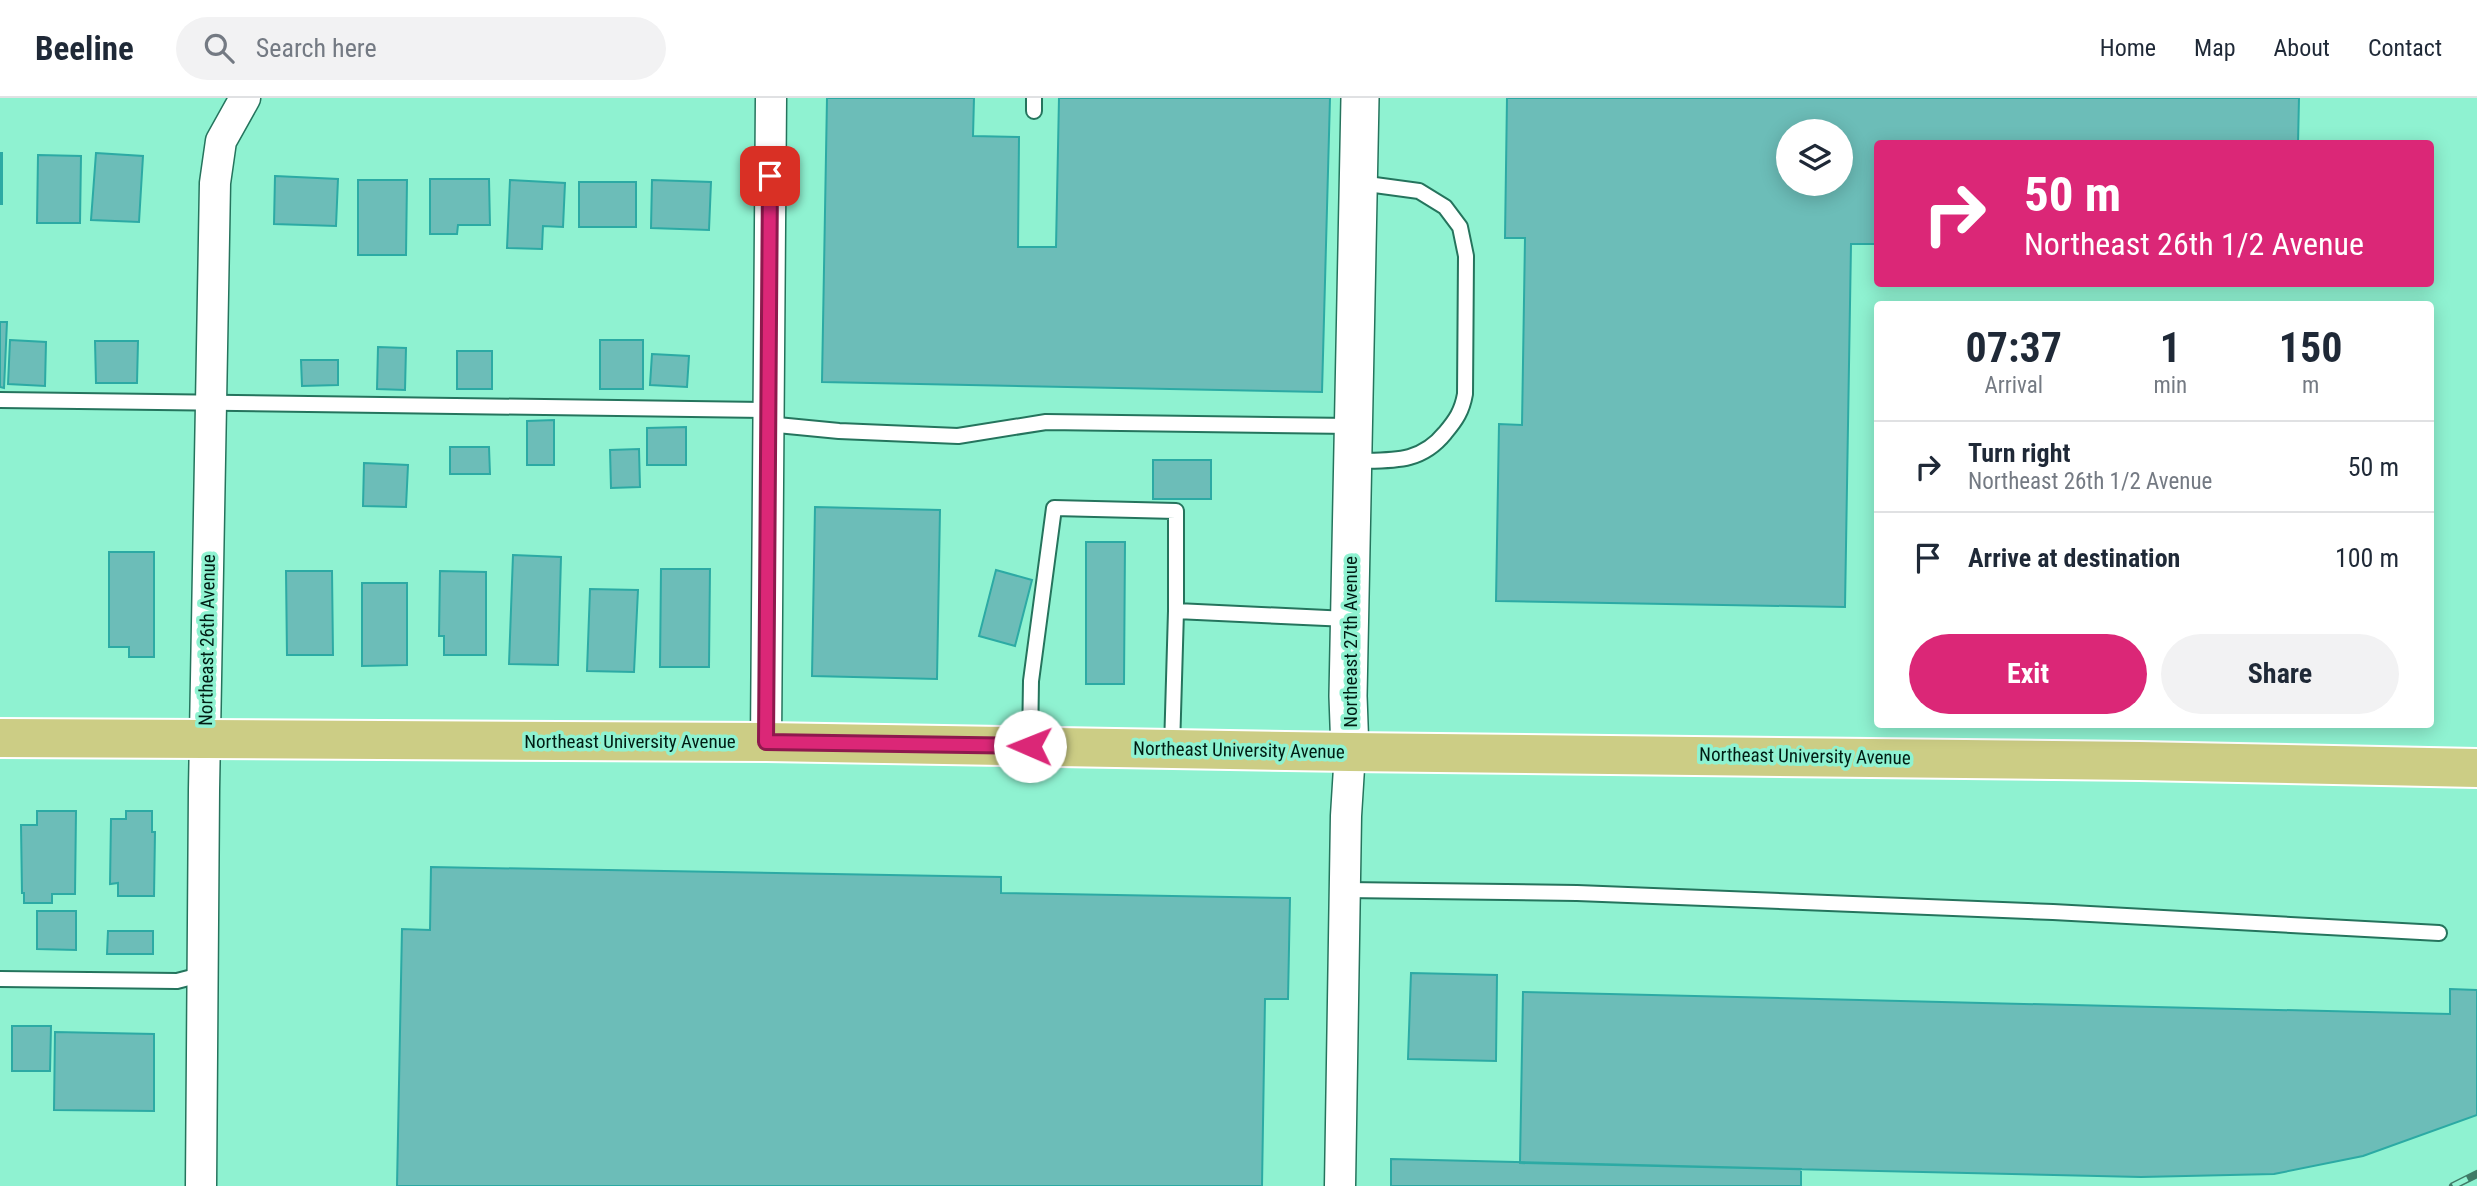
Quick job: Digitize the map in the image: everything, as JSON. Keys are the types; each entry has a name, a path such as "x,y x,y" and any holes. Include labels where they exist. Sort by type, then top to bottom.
{"main road":[{"name":"Northeast University Avenue","path":"0,738 766,742 2477,768"}],"street":[{"path":"766,742 771,98"},
{"name":"Northeast 27th Avenue","path":"1339,1186 1350,752 1349,619 1360,98"},
{"name":"Northeast 26th Avenue","path":"201,1186 204,740 215,183 221,141 244,99"}],"lane":[{"path":"0,400 767,417 839,431 958,436 1046,422 1353,443 1398,460 1420,455 1436,444 1461,414 1465,394 1466,256 1460,227 1445,207 1419,191 1359,183"},
{"path":"1030,746 1031,681 1054,508 1176,510 1172,748"},
{"path":"1176,611 1349,619"},
{"path":"1345,890 1577,893 2053,912 2439,933"},
{"path":"0,979 177,981 204,974"}],"building":[{"path":"827,98 974,98 973,136 1019,137 1018,247 1056,247 1059,98 1330,98 1322,392 822,382"},
{"path":"1507,98 2299,98 2298,140 1874,140 1874,244 1851,244 1845,607 1496,601 1499,424 1522,425 1525,238 1505,238"},
{"path":"2,153 2,204 0,204"},
{"path":"96,153 143,156 139,222 91,220"},
{"path":"38,155 81,156 80,223 37,223"},
{"path":"275,176 338,179 336,226 274,224"},
{"path":"430,179 489,179 490,225 458,225 457,234 430,234"},
{"path":"358,180 407,180 406,255 358,255"},
{"path":"510,180 565,183 563,227 543,226 542,249 507,248"},
{"path":"652,180 711,182 709,230 651,228"},
{"path":"579,182 636,182 636,227 579,227"},
{"path":"0,322 7,322 4,388 0,387"},
{"path":"10,340 46,342 45,386 8,384"},
{"path":"600,340 643,340 643,389 600,389"},
{"path":"95,341 138,341 137,383 96,383"},
{"path":"378,347 406,348 405,390 377,389"},
{"path":"457,351 492,351 492,389 457,389"},
{"path":"652,354 689,356 687,387 650,385"},
{"path":"301,360 338,360 338,385 302,386"},
{"path":"554,420 554,465 527,465 527,421"},
{"path":"686,427 686,465 647,465 647,428"},
{"path":"450,447 489,447 490,474 450,474"},
{"path":"639,449 640,487 611,488 610,450"},
{"path":"1153,460 1211,460 1211,499 1153,499"},
{"path":"364,463 408,465 406,507 363,506"},
{"path":"815,507 940,510 937,679 812,676"},
{"path":"1086,542 1125,542 1124,684 1086,684"},
{"path":"109,552 154,552 154,657 129,657 129,647 109,647"},
{"path":"513,555 561,557 558,665 509,664"},
{"path":"661,569 710,569 709,667 660,667"},
{"path":"996,570 1032,580 1015,646 979,636"},
{"path":"286,571 332,571 333,655 287,655"},
{"path":"440,571 486,572 486,655 444,655 444,636 439,636"},
{"path":"362,583 407,583 407,665 362,666"},
{"path":"590,589 638,590 634,672 587,671"},
{"path":"37,811 76,811 75,894 52,894 52,903 24,903 22,893 21,825 37,825"},
{"path":"126,811 152,811 152,832 155,832 154,896 118,896 118,883 110,884 111,819 126,819"},
{"path":"431,867 1001,877 1001,893 1290,898 1288,999 1265,999 1262,1186 397,1186 402,929 430,930"},
{"path":"37,911 76,911 76,950 37,949"},
{"path":"108,931 153,931 153,954 107,954"},
{"path":"1411,973 1497,975 1496,1061 1408,1059"},
{"path":"2450,989 2477,990 2477,1115 2363,1156 2274,1174 2141,1177 1520,1163 1523,992 2450,1014"},
{"path":"12,1026 51,1026 50,1071 12,1071"},
{"path":"55,1032 154,1034 154,1111 54,1110"},
{"path":"1391,1159 1801,1169 1801,1186 1391,1186"}],"railway":[{"path":"2453,1186 2477,1174"}],"route":[{"path":"770,176 766,742 1030,746"}]}
